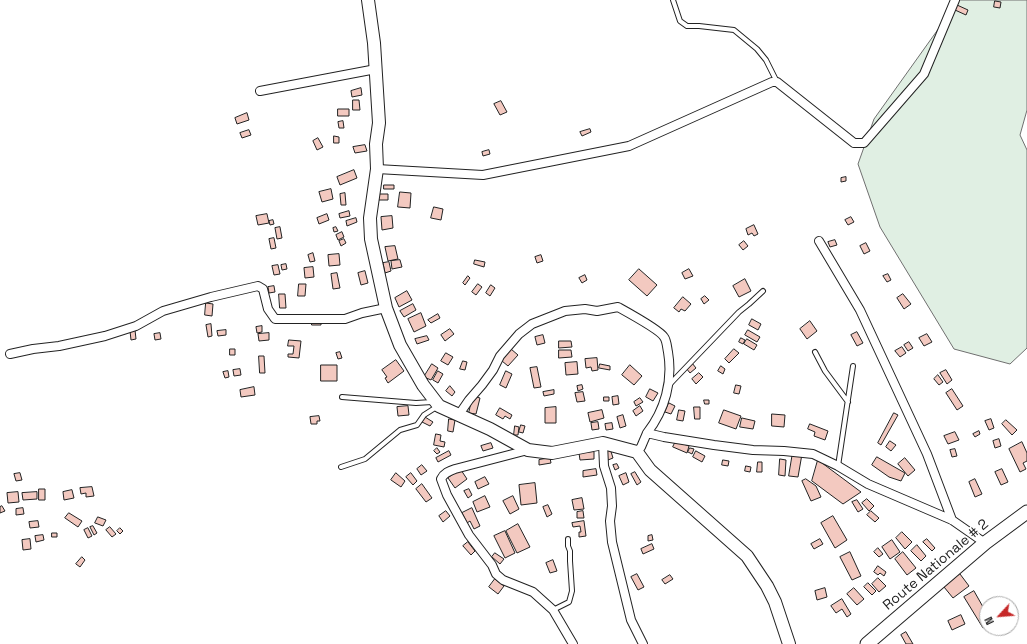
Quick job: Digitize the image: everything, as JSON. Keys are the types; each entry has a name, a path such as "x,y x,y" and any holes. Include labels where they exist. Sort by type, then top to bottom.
{"main road":[{"name":"Route Nationale # 2","path":"867,644 985,543 1027,512"}],"street":[{"path":"368,0 376,69 378,123 376,144 377,169 370,218 371,239 386,308 400,345 416,374 437,404 458,416 490,429 528,450"},
{"path":"377,169 483,175 629,146 772,82 777,82 854,143 864,143 924,74 955,0"},
{"path":"260,91 376,69"},
{"path":"819,242 860,310 927,454 952,520"},
{"path":"10,354 33,349 59,346 105,336 136,326 163,311 211,297 258,286 263,289 268,309 275,319 345,319 362,313 386,308"},
{"path":"458,416 493,370 500,356 519,334 532,324 565,311 585,309 597,311 618,307 654,329 664,337 671,365 669,384 659,415 637,452"},
{"path":"648,433 664,437 753,450 813,454 838,466 868,484 952,520 985,543"},
{"path":"602,443 604,466 611,488 612,506 610,521 612,542 630,620 643,644"},
{"path":"573,644 552,610 533,592 503,580 496,574 492,565 469,535 447,495 441,479 446,472 528,450 552,453 602,443 637,452 650,470 747,556 770,591 783,623 789,644"}],"lane":[{"path":"673,0 680,21 687,26 734,30 757,49 766,60 777,82"},
{"path":"669,384 739,312 763,291"},
{"path":"815,352 825,371 848,402"},
{"path":"838,466 853,366"},
{"path":"342,397 437,404"},
{"path":"341,467 365,459 400,430 417,425 424,415 437,404"},
{"path":"552,610 569,602 572,591 568,539"}],"green space":[{"path":"952,0 1027,0 1027,110 1020,135 1027,150 1027,348 1010,364 954,349 880,227 858,164 874,119 949,14"}],"building":[{"path":"995,1 1001,2 1000,8 994,7"},
{"path":"957,5 968,10 966,15 955,10"},
{"path":"361,88 362,95 352,97 351,91"},
{"path":"353,100 359,100 360,110 353,110"},
{"path":"501,101 507,112 500,115 494,104"},
{"path":"338,109 349,109 349,116 338,116"},
{"path":"247,113 249,120 237,124 235,118"},
{"path":"343,121 344,128 339,128 338,122"},
{"path":"590,129 591,132 582,136 580,132"},
{"path":"249,130 251,135 242,138 240,133"},
{"path":"334,136 339,137 339,143 334,143"},
{"path":"318,138 323,147 317,150 313,141"},
{"path":"365,145 367,151 355,153 353,147"},
{"path":"489,150 490,154 483,156 482,152"},
{"path":"354,170 357,178 340,185 337,177"},
{"path":"846,177 846,181 841,182 841,178"},
{"path":"384,185 394,185 394,189 384,189"},
{"path":"331,189 333,199 322,202 319,192"},
{"path":"400,192 411,193 410,208 398,207"},
{"path":"345,193 346,205 341,205 340,194"},
{"path":"379,194 388,194 388,200 379,200"},
{"path":"434,207 443,209 441,220 431,218"},
{"path":"349,211 350,216 340,218 339,214"},
{"path":"267,214 269,223 258,225 256,216"},
{"path":"327,214 329,220 319,224 317,218"},
{"path":"392,216 393,228 382,230 381,217"},
{"path":"851,217 854,222 848,225 845,220"},
{"path":"356,218 357,222 347,226 346,221"},
{"path":"273,220 274,224 270,225 269,221"},
{"path":"754,225 758,234 754,236 752,233 748,235 746,229"},
{"path":"280,227 282,238 277,239 275,228"},
{"path":"336,227 338,231 334,232 333,228"},
{"path":"342,232 344,237 338,240 336,235"},
{"path":"274,238 276,248 271,249 269,239"},
{"path":"344,239 346,243 341,246 339,241"},
{"path":"835,240 837,245 830,247 828,242"},
{"path":"744,241 748,246 743,250 739,245"},
{"path":"866,243 870,251 864,254 860,246"},
{"path":"395,246 398,259 388,261 385,247"},
{"path":"313,253 315,261 310,262 308,255"},
{"path":"339,254 340,265 329,266 328,255"},
{"path":"541,255 543,261 537,263 535,257"},
{"path":"400,260 402,267 392,269 391,261"},
{"path":"475,260 485,262 484,267 474,264"},
{"path":"389,262 391,271 385,273 383,263"},
{"path":"286,264 287,269 282,270 281,265"},
{"path":"278,265 280,274 274,275 272,266"},
{"path":"313,267 314,277 305,278 304,268"},
{"path":"639,269 657,285 647,296 629,280"},
{"path":"689,269 693,276 685,279 682,273"},
{"path":"365,271 368,283 361,285 358,273"},
{"path":"337,273 340,288 333,289 331,274"},
{"path":"888,274 891,280 887,282 883,276"},
{"path":"585,275 587,280 582,283 579,278"},
{"path":"468,276 470,278 465,285 463,283"},
{"path":"745,279 751,291 739,297 733,286"},
{"path":"299,284 306,284 305,296 298,296"},
{"path":"478,284 482,287 476,295 472,292"},
{"path":"491,285 495,288 490,296 486,293"},
{"path":"274,286 275,292 269,293 268,287"},
{"path":"407,291 412,300 399,307 395,298"},
{"path":"279,294 285,294 286,308 280,308"},
{"path":"903,294 911,304 904,309 897,298"},
{"path":"705,296 709,300 704,304 701,299"},
{"path":"683,297 691,304 685,311 681,309 679,312 674,308"},
{"path":"206,303 213,304 212,316 205,315"},
{"path":"413,304 416,310 404,317 400,311"},
{"path":"421,313 426,326 414,332 408,319"},
{"path":"438,314 440,318 431,323 428,320"},
{"path":"752,319 761,324 758,330 749,325"},
{"path":"311,320 321,320 321,325 312,325"},
{"path":"810,321 817,331 807,339 800,329"},
{"path":"211,324 212,336 208,337 206,325"},
{"path":"262,326 262,332 257,333 256,327"},
{"path":"450,329 454,334 445,341 441,335"},
{"path":"135,330 136,339 131,340 130,331"},
{"path":"226,330 226,335 218,336 217,331"},
{"path":"748,330 760,337 757,342 745,335"},
{"path":"857,332 863,343 857,346 851,335"},
{"path":"160,333 161,339 155,340 154,334"},
{"path":"269,333 269,340 259,341 258,334"},
{"path":"927,334 932,342 924,346 919,338"},
{"path":"543,335 545,343 537,345 535,337"},
{"path":"427,336 429,340 417,344 415,339"},
{"path":"741,338 745,340 743,344 739,342"},
{"path":"747,339 757,345 754,350 744,344"},
{"path":"289,340 301,341 299,358 288,357 288,354 293,354 294,346 288,346"},
{"path":"559,341 571,341 572,347 559,348"},
{"path":"909,342 913,348 908,351 904,345"},
{"path":"902,347 906,353 900,357 895,351"},
{"path":"230,349 235,349 235,355 230,355"},
{"path":"511,349 518,355 508,366 502,361"},
{"path":"734,349 739,353 729,363 725,359"},
{"path":"559,350 571,350 572,357 559,358"},
{"path":"340,352 342,358 338,359 336,353"},
{"path":"446,353 453,357 448,365 441,361"},
{"path":"259,356 264,356 265,373 260,373"},
{"path":"597,358 598,370 592,371 591,367 586,368 585,359"},
{"path":"396,360 404,371 388,383 385,378 387,377 382,370"},
{"path":"463,361 467,362 465,370 460,369"},
{"path":"577,362 578,374 566,375 565,363"},
{"path":"692,363 696,368 690,373 686,368"},
{"path":"432,364 438,368 431,380 424,377"},
{"path":"600,364 610,366 610,370 599,368"},
{"path":"321,365 337,365 337,381 321,381"},
{"path":"630,365 642,376 634,385 622,375"},
{"path":"721,366 725,369 723,374 718,371"},
{"path":"537,367 541,387 534,388 530,368"},
{"path":"240,369 241,375 234,376 233,370"},
{"path":"946,370 952,380 947,384 940,373"},
{"path":"228,371 229,377 225,378 223,372"},
{"path":"438,371 443,374 438,383 433,380"},
{"path":"506,371 512,374 506,388 500,385"},
{"path":"699,373 703,377 696,384 692,379"},
{"path":"938,375 943,382 939,385 934,379"},
{"path":"582,385 583,389 578,391 577,386"},
{"path":"736,385 741,386 739,394 734,393"},
{"path":"450,386 455,392 452,396 446,391"},
{"path":"254,387 255,395 241,397 240,390"},
{"path":"650,389 658,393 653,401 646,397"},
{"path":"952,389 963,406 957,410 946,393"},
{"path":"554,390 554,394 544,396 543,392"},
{"path":"583,392 585,401 577,402 575,393"},
{"path":"473,396 480,398 476,414 469,413"},
{"path":"618,396 619,404 613,405 612,397"},
{"path":"604,397 609,397 609,401 604,401"},
{"path":"640,398 643,402 636,406 634,402"},
{"path":"704,400 709,400 709,404 705,404"},
{"path":"669,403 675,406 671,414 665,412"},
{"path":"408,406 409,415 398,416 397,407"},
{"path":"640,406 643,411 636,416 633,411"},
{"path":"556,407 556,423 545,423 545,408"},
{"path":"694,407 700,407 700,419 695,419"},
{"path":"500,408 512,415 510,419 505,416 503,419 496,415"},
{"path":"602,410 604,418 590,422 588,413"},
{"path":"679,410 685,411 683,421 677,420"},
{"path":"724,410 741,416 736,429 719,423"},
{"path":"894,413 898,415 881,445 878,443"},
{"path":"772,414 785,415 784,427 772,426"},
{"path":"623,415 626,426 620,428 617,417"},
{"path":"319,416 320,421 317,421 317,424 311,424 310,417"},
{"path":"425,417 433,422 430,426 422,422"},
{"path":"742,418 755,421 753,429 740,427"},
{"path":"449,419 455,420 453,432 448,431"},
{"path":"991,419 994,428 989,430 985,421"},
{"path":"1006,420 1017,430 1012,435 1002,424"},
{"path":"598,422 599,429 592,430 591,423"},
{"path":"612,423 613,429 606,430 605,424"},
{"path":"810,424 828,431 825,440 814,436 815,432 808,429"},
{"path":"521,425 525,426 523,433 519,432"},
{"path":"515,426 519,427 518,435 514,435"},
{"path":"979,431 980,434 975,437 973,434"},
{"path":"955,432 959,440 948,444 944,436"},
{"path":"436,434 441,435 440,441 445,442 444,447 434,445"},
{"path":"999,439 1001,446 995,448 993,441"},
{"path":"676,441 689,446 687,453 673,447"},
{"path":"890,441 896,445 891,451 886,447"},
{"path":"1022,442 1027,453 1027,461 1023,463 1026,469 1020,472 1009,449"},
{"path":"491,443 493,448 483,451 481,446"},
{"path":"609,445 613,458 608,460 604,447"},
{"path":"437,448 440,452 437,454 434,451"},
{"path":"690,448 694,449 692,454 688,452"},
{"path":"955,449 957,456 952,457 950,450"},
{"path":"449,451 451,455 438,462 436,458"},
{"path":"696,451 705,456 702,462 693,457"},
{"path":"594,452 594,459 580,460 579,453"},
{"path":"793,452 802,454 798,477 789,476"},
{"path":"877,457 905,473 901,481 889,477 872,465"},
{"path":"550,458 551,463 539,465 539,460"},
{"path":"905,458 915,470 908,476 898,464"},
{"path":"780,459 786,460 785,476 779,475"},
{"path":"723,460 729,461 728,466 722,465"},
{"path":"818,460 861,492 843,504 812,481"},
{"path":"758,462 762,462 762,472 757,472"},
{"path":"617,464 619,468 615,470 613,465"},
{"path":"422,465 427,471 421,475 417,469"},
{"path":"746,466 751,467 750,472 745,471"},
{"path":"596,469 597,475 583,477 583,471"},
{"path":"1002,469 1008,482 1001,485 995,472"},
{"path":"461,470 467,479 455,488 448,478"},
{"path":"635,472 641,482 637,485 631,474"},
{"path":"20,473 22,480 16,481 14,474"},
{"path":"396,473 405,481 401,487 391,480"},
{"path":"411,473 417,481 413,485 406,477"},
{"path":"626,473 629,482 623,485 619,476"},
{"path":"485,477 489,484 478,489 475,482"},
{"path":"806,479 816,486 821,497 811,501 802,481"},
{"path":"975,479 982,494 975,497 969,482"},
{"path":"535,483 537,503 521,505 519,485"},
{"path":"422,484 432,498 426,502 416,489"},
{"path":"92,487 94,496 86,497 86,493 81,494 80,488"},
{"path":"39,489 45,489 45,500 39,500"},
{"path":"469,489 472,495 468,498 464,491"},
{"path":"72,490 74,498 64,500 63,492"},
{"path":"18,492 19,502 8,503 7,493"},
{"path":"37,492 37,499 23,500 22,493"},
{"path":"485,496 490,507 477,512 473,502"},
{"path":"513,496 519,509 510,514 503,501"},
{"path":"582,498 584,509 574,510 572,500"},
{"path":"867,499 874,506 869,511 862,503"},
{"path":"857,500 863,509 858,512 852,502"},
{"path":"548,505 552,514 547,517 543,507"},
{"path":"2,506 5,511 0,513 0,507"},
{"path":"23,508 24,514 16,515 16,509"},
{"path":"472,508 480,526 474,529 470,521 467,523 462,513"},
{"path":"446,511 450,516 443,522 439,516"},
{"path":"583,511 584,518 577,518 577,512"},
{"path":"871,511 879,518 875,522 867,515"},
{"path":"69,513 82,521 78,527 65,518"},
{"path":"833,516 847,540 835,548 821,523"},
{"path":"98,517 106,520 103,526 95,523"},
{"path":"38,521 39,527 30,528 29,522"},
{"path":"584,521 586,536 579,537 579,532 581,532 580,526 573,527 572,523"},
{"path":"518,524 530,547 517,553 506,531"},
{"path":"93,526 97,533 94,535 90,527"},
{"path":"110,527 116,534 112,537 106,530"},
{"path":"88,528 92,536 88,538 84,530"},
{"path":"120,528 123,531 120,534 117,531"},
{"path":"505,531 515,553 505,558 494,536"},
{"path":"902,532 912,542 905,549 896,538"},
{"path":"52,533 57,533 57,537 52,537"},
{"path":"43,535 44,540 36,542 35,536"},
{"path":"652,535 653,540 648,541 648,536"},
{"path":"30,539 31,549 23,550 22,540"},
{"path":"820,539 823,544 814,549 811,544"},
{"path":"927,539 935,548 932,551 923,542"},
{"path":"892,540 900,552 890,559 882,547"},
{"path":"468,542 475,551 471,555 463,546"},
{"path":"652,544 654,549 643,554 641,549"},
{"path":"917,545 926,556 921,561 911,551"},
{"path":"878,548 883,554 879,557 874,552"},
{"path":"850,552 861,576 852,580 840,557"},
{"path":"903,552 916,568 907,575 895,559"},
{"path":"495,553 504,559 500,564 492,557"},
{"path":"82,557 85,560 80,567 76,564"},
{"path":"553,560 557,571 550,573 546,563"},
{"path":"878,566 886,572 884,576 880,573 878,575 874,572"},
{"path":"637,574 644,587 638,590 631,577"},
{"path":"960,574 969,586 953,598 944,587"},
{"path":"670,575 673,579 665,584 662,580"},
{"path":"878,578 886,586 879,592 872,584"},
{"path":"495,579 504,586 498,594 489,587"},
{"path":"868,583 876,591 872,595 864,587"},
{"path":"825,588 827,597 817,600 815,591"},
{"path":"854,588 864,599 857,605 847,594"},
{"path":"974,591 979,600 979,621 964,597"},
{"path":"842,599 851,614 847,617 842,609 836,613 831,606"},
{"path":"961,615 965,624 952,630 948,621"},
{"path":"906,632 913,644 906,644 901,635"}]}
